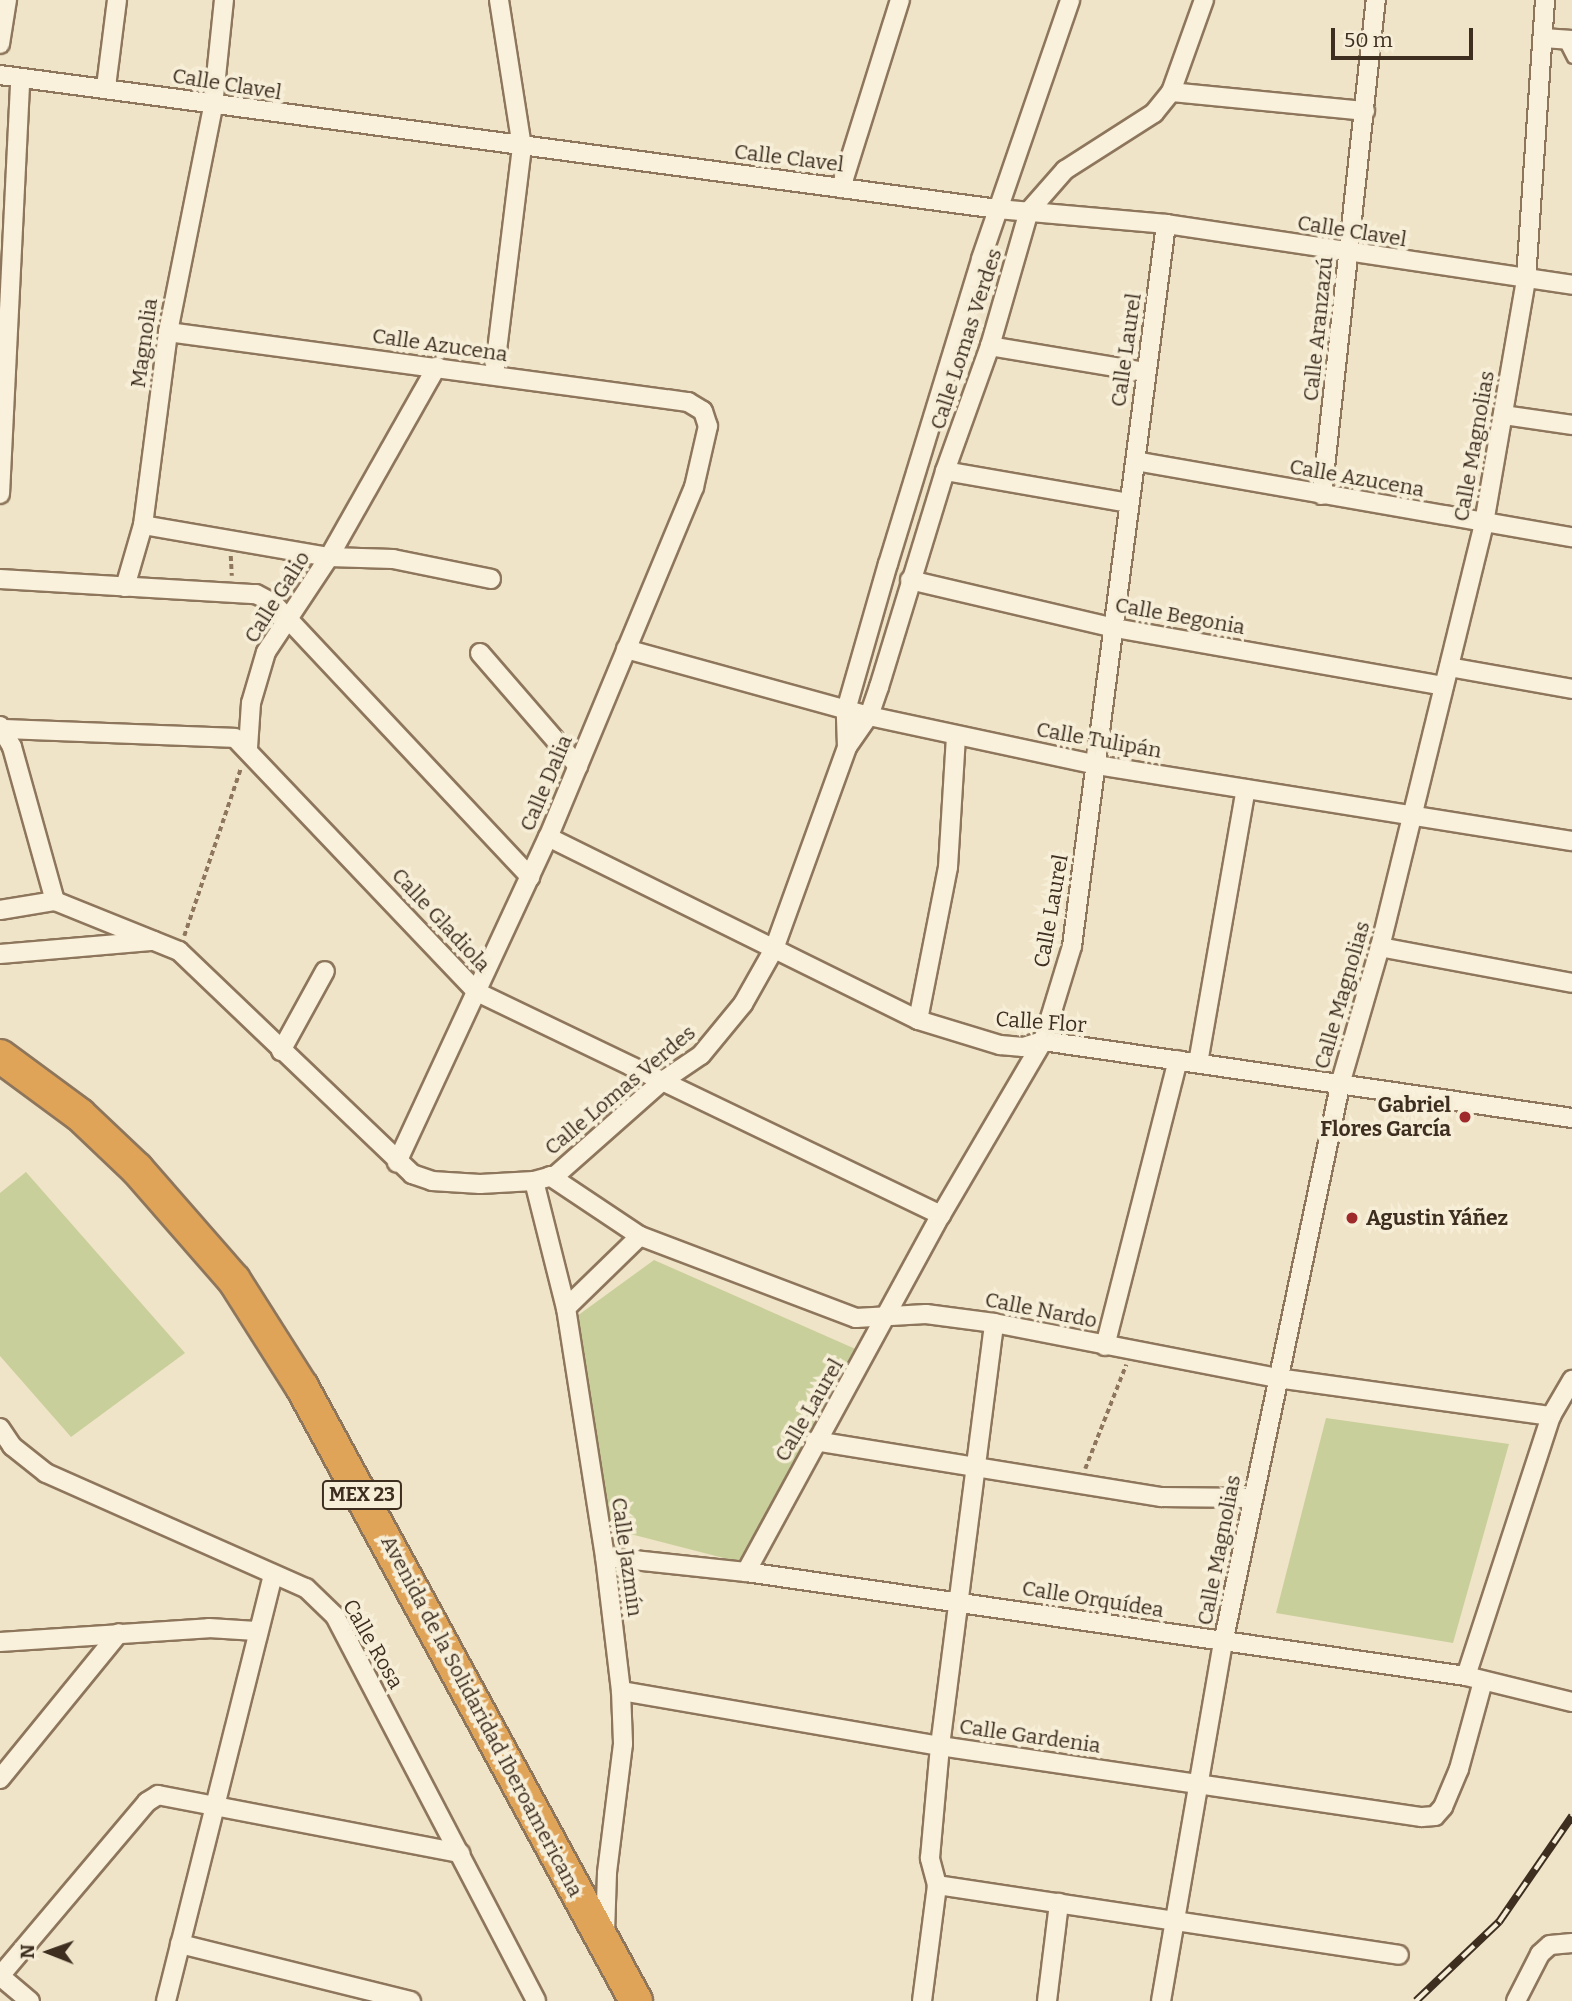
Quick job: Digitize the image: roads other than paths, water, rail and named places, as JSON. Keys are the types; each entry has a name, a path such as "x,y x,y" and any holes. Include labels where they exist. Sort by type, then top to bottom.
{"highway":[{"name":"Avenida de la Solidaridad Iberoamericana","path":"0,1056 80,1115 137,1169 234,1280 363,1497 636,2001"}],"street":[{"path":"0,44 7,0"},
{"path":"106,88 117,0"},
{"name":"Magnolia","path":"125,587 143,525 168,332 213,106 224,0"},
{"path":"494,375 522,147 499,0"},
{"path":"841,188 900,0"},
{"name":"Calle Lomas Verdes","path":"847,747 846,710 998,209 1070,0"},
{"name":"Calle Lomas Verdes","path":"55,901 179,951 397,1163 432,1181 542,1179 662,1082 701,1055 743,1004 774,949 847,747 869,716 945,471 990,346 1028,211 1065,170 1154,113 1171,92 1204,0"},
{"name":"Calle Aranzazú","path":"1322,495 1376,0"},
{"name":"Calle Magnolias","path":"1161,2001 1223,1643 1341,1081 1380,947 1484,523 1526,279 1545,0"},
{"path":"1543,38 1567,40"},
{"name":"Calle Clavel","path":"0,75 106,88 213,106 998,209 1166,224 1349,254 1572,285"},
{"path":"0,494 9,135 20,78"},
{"path":"1171,92 1365,111"},
{"name":"Calle Laurel","path":"746,1572 816,1441 888,1319 941,1215 1043,1041 1072,946 1166,224"},
{"name":"Calle Azucena","path":"168,332 437,366 688,402 703,411"},
{"path":"990,346 1146,372"},
{"name":"Calle Galio","path":"248,748 251,703 266,652 287,616 330,557 437,366"},
{"name":"Calle Dalia","path":"397,1163 548,837 694,487 708,426 703,411"},
{"path":"1503,415 1572,425"},
{"name":"Calle Azucena","path":"1135,461 1572,537"},
{"path":"945,471 1128,503"},
{"path":"143,525 330,557 393,559 491,579"},
{"path":"0,579 256,594 287,616 530,877"},
{"name":"Calle Begonia","path":"910,580 1115,628 1444,686"},
{"name":"Calle Tulipán","path":"626,649 869,716 1097,765 1412,813 1572,841"},
{"path":"480,653 578,766"},
{"path":"1449,667 1572,690"},
{"path":"0,910 55,901 1,728"},
{"name":"Calle Gladiola","path":"1,728 235,737 477,992 941,1215"},
{"path":"918,1020 948,867 956,736"},
{"path":"1198,1063 1246,789"},
{"name":"Calle Flor","path":"548,837 918,1020 1000,1045 1023,1046 1043,1041 1341,1081 1572,1118"},
{"path":"0,954 157,940"},
{"path":"1380,947 1572,983"},
{"path":"281,1051 325,971"},
{"path":"1105,1346 1178,1060"},
{"name":"Calle Jazmín","path":"542,1179 566,1308 605,1558 621,1691 623,1744 607,1873 604,1943"},
{"name":"Calle Nardo","path":"542,1179 640,1237 856,1318 888,1319 926,1314 994,1323 1277,1378 1551,1416"},
{"path":"566,1308 640,1237"},
{"path":"922,2001 937,1885 930,1858 940,1746 994,1323"},
{"path":"1474,1678 1551,1416 1572,1380"},
{"name":"Calle Rosa","path":"0,1427 6,1448 46,1473 240,1556 273,1575 306,1588 335,1616 536,2001"},
{"path":"816,1441 1161,1497 1252,1498"},
{"name":"Calle Orquídea","path":"605,1558 746,1572 1474,1678 1572,1702"},
{"path":"166,2001 212,1806 256,1631 273,1575"},
{"path":"0,1643 119,1633 209,1629 256,1631"},
{"path":"0,1779 119,1633"},
{"name":"Calle Gardenia","path":"621,1691 940,1746 1435,1816 1459,1769 1474,1678"},
{"path":"30,2001 0,1976 146,1802 158,1795 460,1853"},
{"path":"937,1885 1399,1955"},
{"path":"1047,2001 1059,1903"},
{"path":"1516,2001 1540,1954 1550,1945 1572,1943"},
{"path":"180,1944 354,1994 411,2001"}],"lane":[{"path":"1567,40 1572,58"}],"railway":[{"path":"1416,2001 1499,1922 1572,1816"}],"place":[{"name":"Gabriel Flores García","path":"1465,1117"},
{"name":"Agustin Yáñez","path":"1352,1218"}]}
